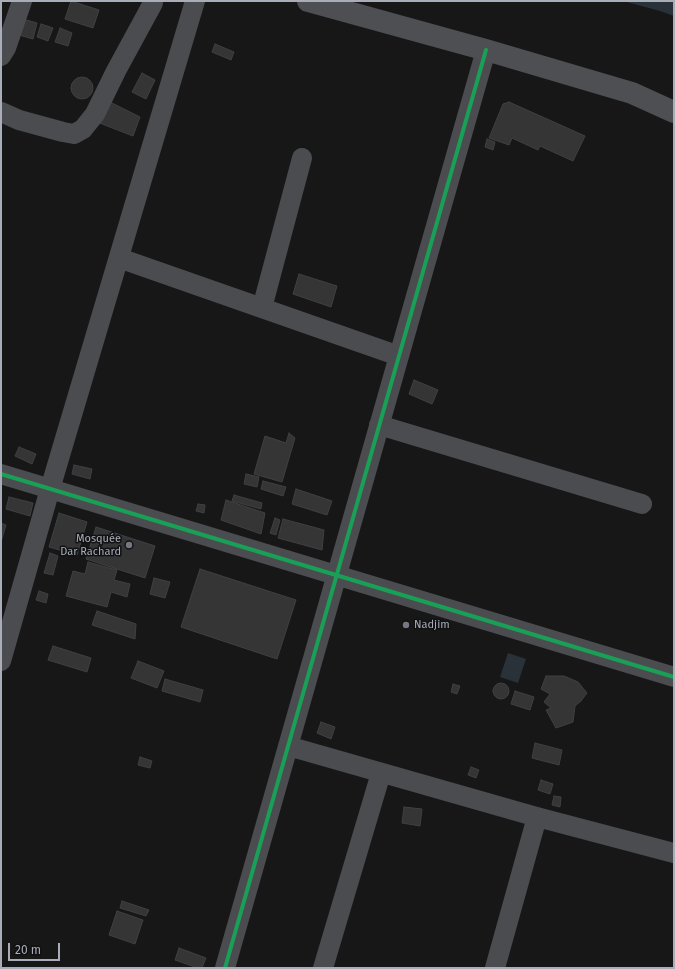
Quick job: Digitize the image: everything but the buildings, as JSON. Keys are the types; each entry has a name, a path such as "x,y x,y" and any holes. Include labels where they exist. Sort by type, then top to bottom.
{"main road":[{"path":"308,1 486,50 632,93 674,112"}],"street":[{"path":"1,56 6,48 22,1"},
{"path":"1,661 7,615 50,489 195,1"},
{"path":"1,112 19,120 63,132 74,134 83,129 95,114 152,3"},
{"path":"225,968 486,50"},
{"path":"262,308 302,158"},
{"path":"119,258 398,356"},
{"path":"379,425 642,504"},
{"path":"1,474 674,677"},
{"path":"288,746 537,817 674,853"},
{"path":"324,968 381,773"},
{"path":"495,968 537,817"}],"shaded area":[{"path":"623,1 674,1 674,16 660,11"},
{"path":"508,653 526,659 518,683 500,677"}],"cycle path":[{"path":"225,968 486,50"},
{"path":"1,474 674,677"}],"place":[{"name":"Mosquée Dar Rachard","path":"129,545"},
{"name":"Nadjim","path":"406,625"}]}
